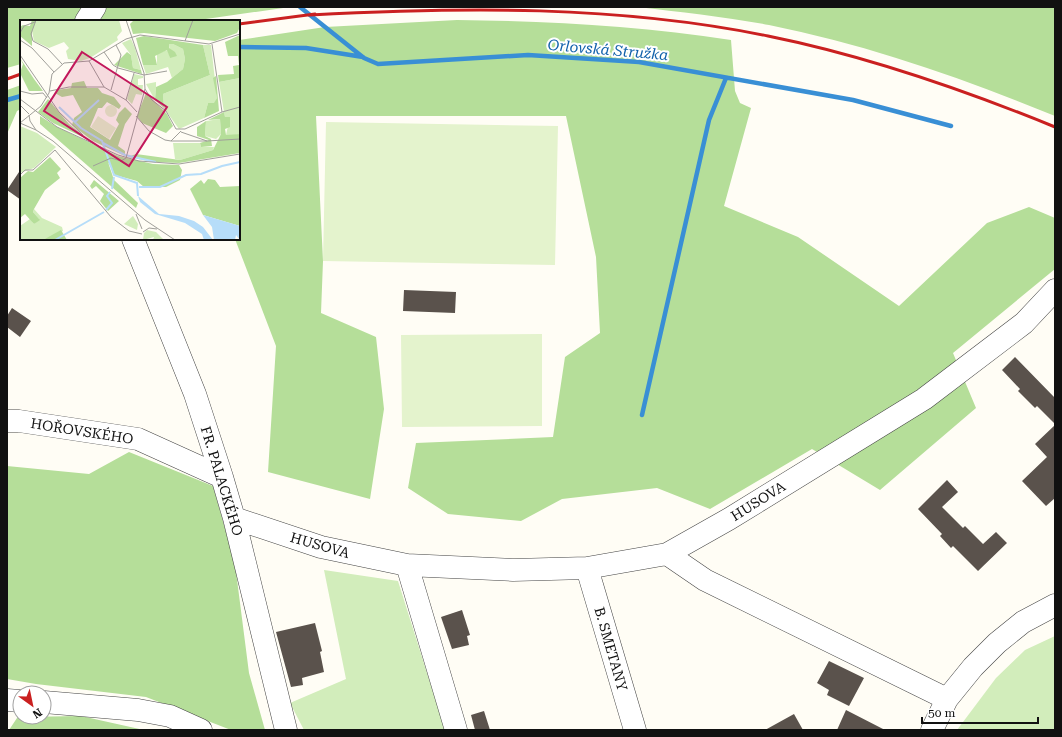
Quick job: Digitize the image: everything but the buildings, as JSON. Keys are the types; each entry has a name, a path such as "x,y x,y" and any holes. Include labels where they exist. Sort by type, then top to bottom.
{"street":[{"path":"87,20 95,7"},
{"name":"FR. PALACKÉHO","path":"133,240 194,394 222,477 234,518 286,730"},
{"name":"HUSOVA","path":"234,518 321,547 407,565 513,570 587,568 666,554 729,519 924,399 1024,323 1055,290"},
{"name":"HOŘOVSKÉHO","path":"7,421 19,421 138,439 222,477"},
{"path":"666,554 705,580 947,699"},
{"path":"407,565 456,730"},
{"name":"B. SMETANY","path":"587,568 635,730"},
{"path":"932,730 947,699 973,667 997,643 1024,622 1055,605"},
{"path":"52,703 138,710 170,716 201,730"}],"green space":[{"path":"7,7 290,7 199,20 20,20 20,64 7,68"},
{"path":"637,7 1055,7 1055,116 950,76 842,42 753,22"},
{"path":"457,20 526,22 595,25 663,31 731,40 735,91 740,103 751,108 724,206 798,237 899,306 987,223 1029,207 1055,218 1055,269 953,353 976,408 880,490 812,449 710,509 657,488 562,499 521,521 448,514 408,488 416,443 553,437 565,357 600,333 596,257 566,116 316,116 323,261 321,313 376,337 384,409 370,499 268,472 276,346 235,240 240,240 240,40 325,27"},
{"path":"20,85 20,110 17,111 7,134 7,90"},
{"path":"326,122 558,126 555,265 323,261"},
{"path":"542,334 542,426 402,427 401,335"},
{"path":"129,452 213,486 235,564 249,673 265,730 231,730 146,697 36,684 7,679 7,466 89,474"},
{"path":"324,570 398,581 445,730 304,730 290,703 346,679"},
{"path":"1055,636 1055,730 957,730 996,678 1025,650"},
{"path":"52,716 81,716 144,730 9,730 12,725 52,725"}],"waterway":[{"name":"Orlovská Stružka","path":"300,7 364,58 378,64 528,55 639,62 853,100 951,126"},
{"path":"240,47 306,48 363,57"},
{"path":"642,415 709,120 726,78"},
{"path":"7,100 20,96"}],"railway":[{"path":"310,15 367,12 482,10 540,11 597,14 711,26 768,36 842,53 949,87 1055,127"},
{"path":"240,24 315,14"},
{"path":"7,79 20,74"}]}
